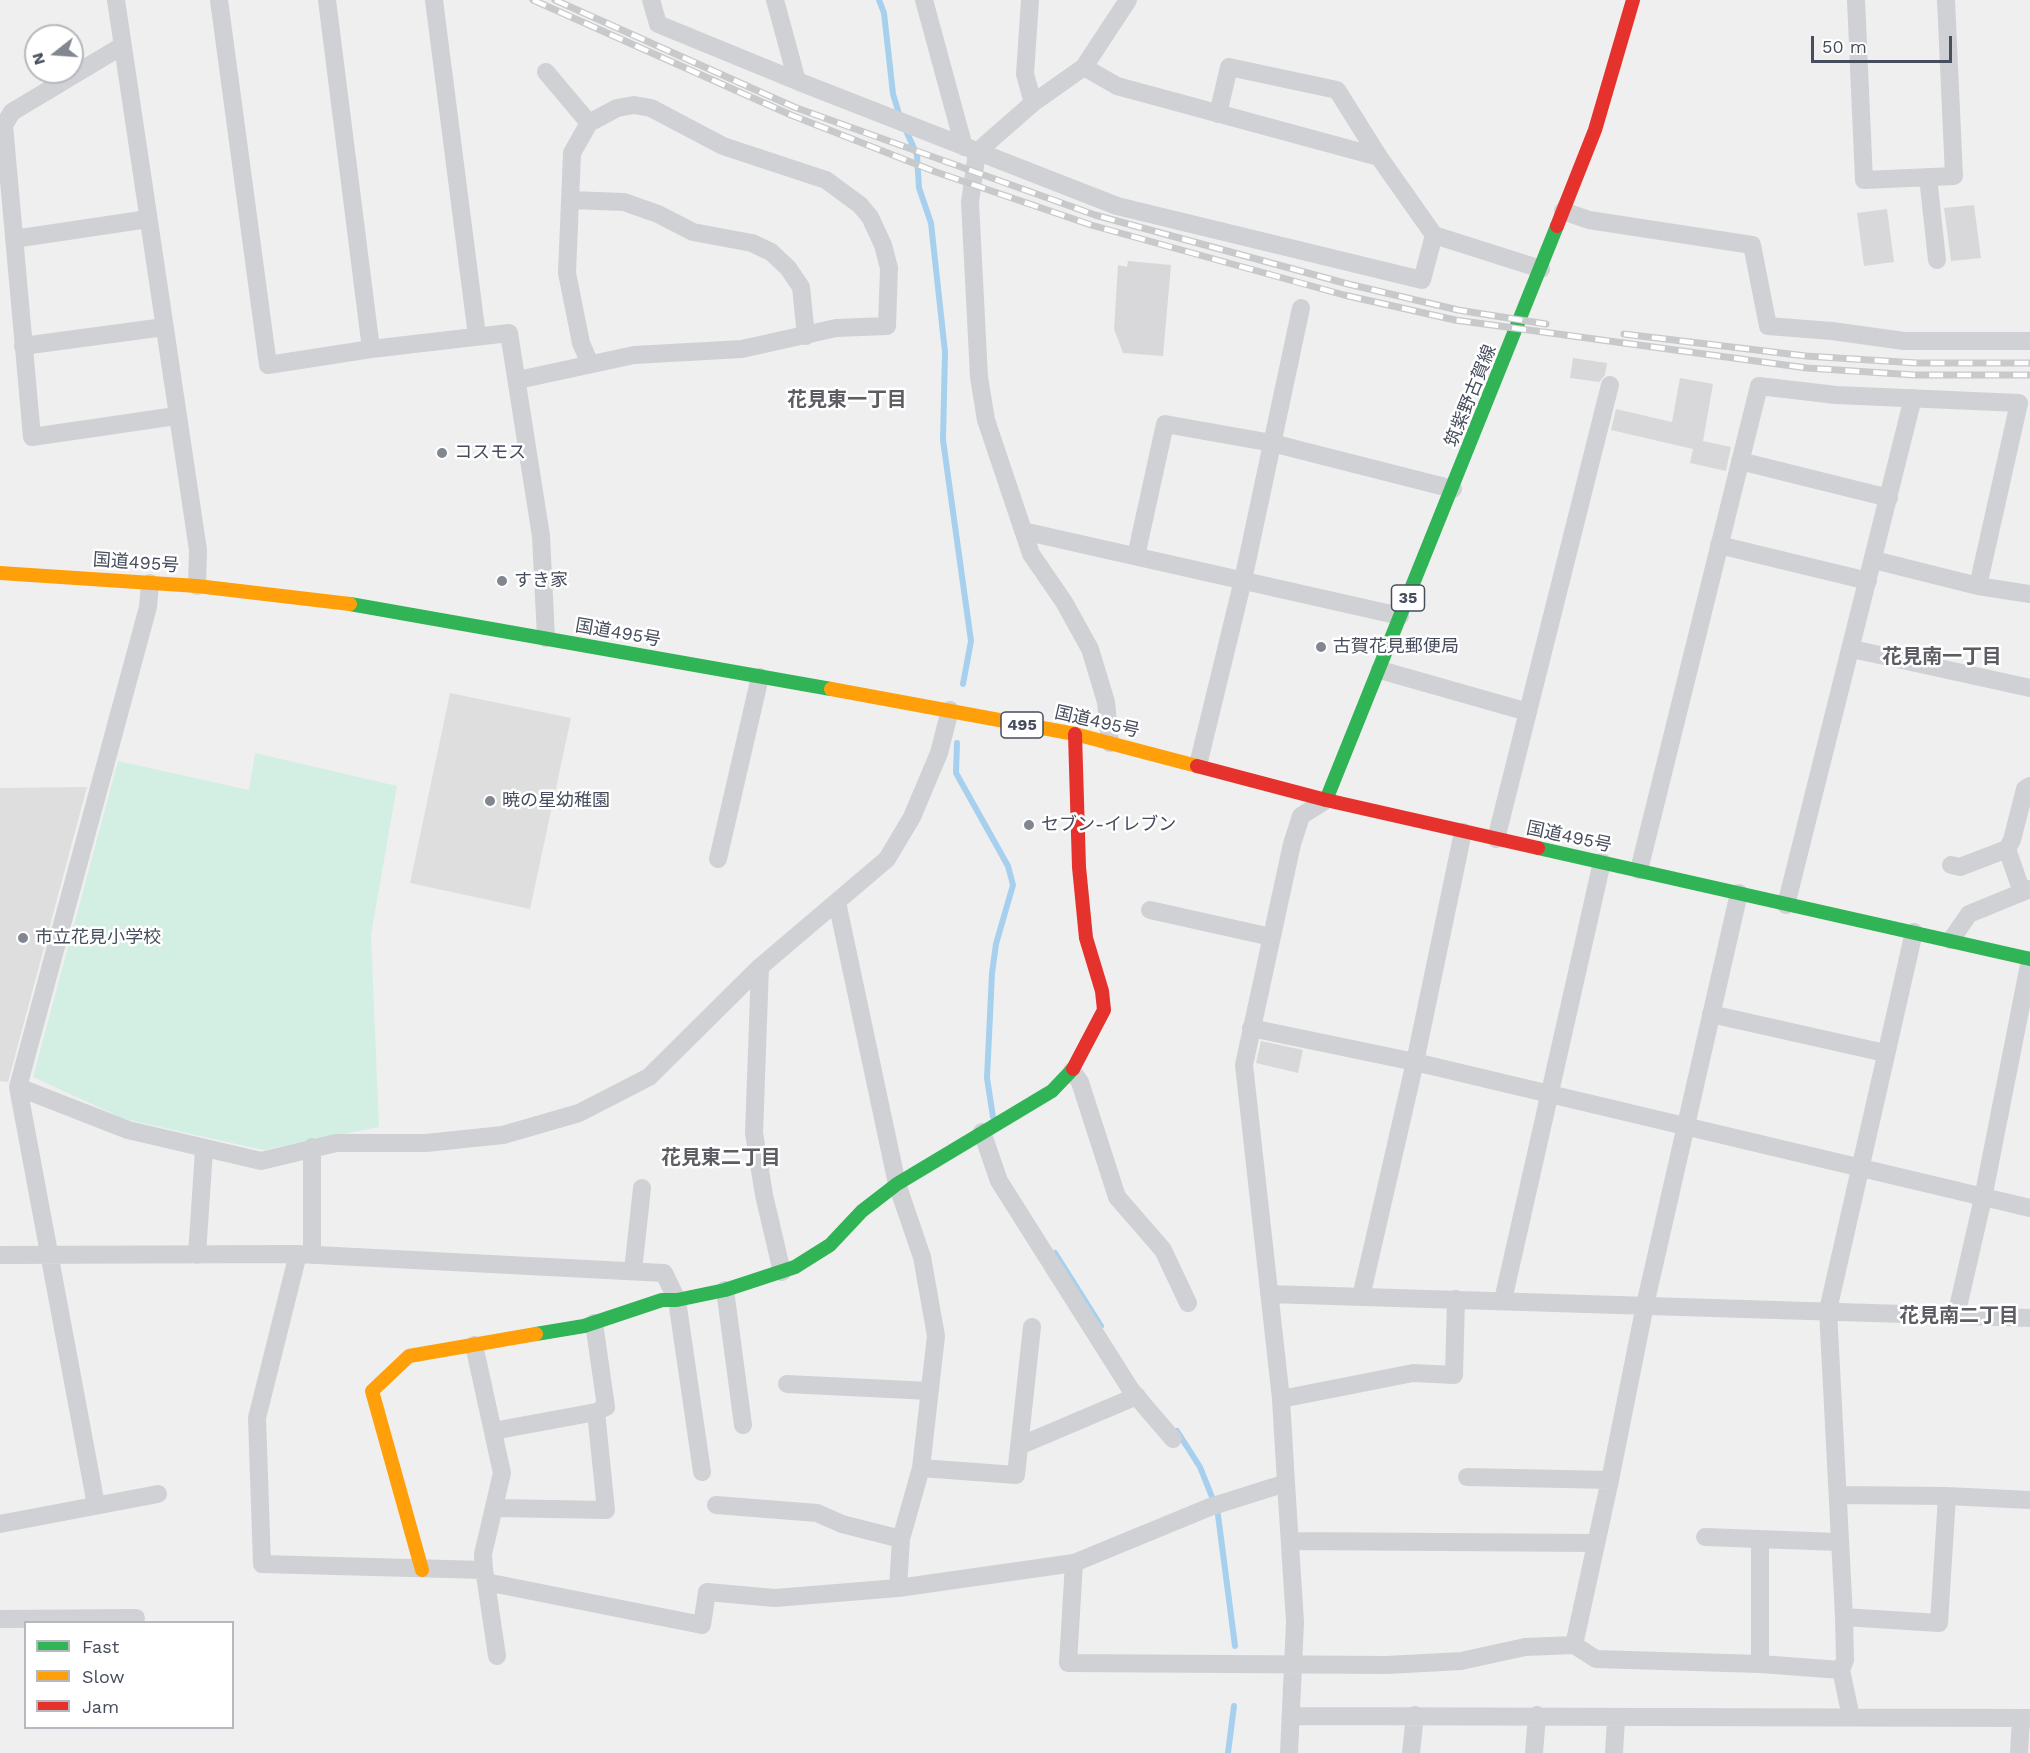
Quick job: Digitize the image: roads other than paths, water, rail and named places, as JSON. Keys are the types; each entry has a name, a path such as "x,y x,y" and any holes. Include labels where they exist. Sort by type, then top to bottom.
{"main road":[{"name":"筑紫野古賀線","path":"1326,800 1527,307 1595,130 1633,0"},
{"name":"国道495号","path":"0,573 197,586 376,607 950,710 1075,734 1326,800 2030,959"},
{"path":"422,1570 372,1391 409,1356 594,1323 662,1300 677,1300 725,1290 782,1272 830,1245 862,1211 897,1184 1052,1091 1072,1071 1104,1010 1102,991 1086,938 1079,867 1075,734"}],"street":[{"path":"116,0 176,416 198,550 197,586"},
{"path":"219,0 268,365 371,349 509,333 541,536 546,638"},
{"path":"327,0 371,349"},
{"path":"434,0 477,336"},
{"path":"651,0 658,24 1117,206 1422,280 1434,235"},
{"path":"775,0 797,81"},
{"path":"924,0 971,149 970,202 979,377 986,420 1031,554 1064,602 1090,649 1106,702 1110,743"},
{"path":"1030,0 1025,74 1033,103"},
{"path":"971,149 1084,67 1128,0"},
{"path":"1856,0 1864,180 1954,176 1946,0"},
{"path":"123,46 12,112 4,125 32,437 176,416"},
{"path":"1084,67 1117,86 1379,157"},
{"path":"1218,114 1229,67 1337,90 1379,157 1434,235 1541,270"},
{"path":"546,72 589,123"},
{"path":"518,380 634,355 742,349 836,328 887,326 889,268 883,245 870,217 860,205 826,180 723,146 651,108 634,105 617,108 589,123 572,153 567,273 581,343 590,364"},
{"path":"1928,177 1937,260"},
{"path":"571,200 624,202 658,214 693,232 752,243 771,252 788,268 801,287 806,336"},
{"path":"1563,211 1589,219 1752,246 1768,326 1832,331 1904,341 2030,341"},
{"path":"14,239 148,219"},
{"path":"1198,765 1243,580 1301,308"},
{"path":"23,346 164,327"},
{"path":"1496,839 1610,385"},
{"path":"1639,870 1759,386 1836,395 2019,403 1978,586"},
{"path":"1786,905 1852,649 1913,398"},
{"path":"1136,556 1165,424 1272,443 1453,489"},
{"path":"1740,461 1889,498"},
{"path":"1023,531 1400,616"},
{"path":"1719,544 1868,581"},
{"path":"1874,560 1978,586 2030,594"},
{"path":"96,1505 52,1253 18,1087 148,607 150,583"},
{"path":"1852,649 2030,688"},
{"path":"1380,670 1528,712"},
{"path":"718,859 760,677"},
{"path":"18,1087 128,1130 204,1150 261,1161 336,1143 426,1143 503,1135 579,1113 649,1077 760,967 887,859 900,840 939,753 950,710"},
{"path":"1952,865 1960,867 2007,849 2012,840 2025,789 2030,786"},
{"path":"1289,1753 1295,1622 1287,1483 1281,1399 1244,1065 1271,937 1301,816 1326,800"},
{"path":"1361,1297 1415,1062 1463,832"},
{"path":"1951,940 1969,915 2026,890 2007,849"},
{"path":"1503,1300 1602,862"},
{"path":"1574,1645 1645,1305 1739,892"},
{"path":"837,902 897,1184 922,1257 936,1336 921,1468 901,1539 898,1588"},
{"path":"1150,910 1271,937"},
{"path":"1851,1717 1841,1670 1845,1660 1844,1617 1828,1310 1914,932"},
{"path":"1956,1316 1983,1198 2030,959"},
{"path":"760,967 754,1133 764,1195 782,1272"},
{"path":"1710,1014 1885,1053"},
{"path":"1251,1028 1415,1062 2030,1208"},
{"path":"1072,1071 1080,1082 1117,1197 1163,1250 1188,1303"},
{"path":"982,1132 999,1181 1137,1396 1173,1439"},
{"path":"312,1148 305,1255 257,1418 262,1564 422,1570 485,1576 702,1625 707,1592 775,1598 898,1588 1074,1563 1210,1507 1287,1483"},
{"path":"197,1255 204,1150"},
{"path":"633,1271 642,1188"},
{"path":"0,1255 52,1253 305,1255 664,1273 677,1300 702,1472"},
{"path":"725,1290 743,1425"},
{"path":"1269,1294 2030,1318"},
{"path":"1281,1399 1413,1373 1454,1375 1456,1299"},
{"path":"493,1431 596,1412 606,1407 594,1323"},
{"path":"921,1468 1016,1474 1032,1327"},
{"path":"474,1345 502,1473 483,1554 497,1656"},
{"path":"787,1384 930,1391"},
{"path":"1019,1446 1137,1396"},
{"path":"495,1508 606,1510 596,1412"},
{"path":"1467,1478 1610,1480"},
{"path":"0,1524 158,1494"},
{"path":"1838,1495 1947,1496 2030,1500"},
{"path":"1844,1617 1939,1623 1947,1496"},
{"path":"716,1505 817,1513 842,1524 901,1539"},
{"path":"1705,1538 1839,1542"},
{"path":"1290,1541 1595,1543"},
{"path":"1760,1664 1761,1541"},
{"path":"1074,1563 1068,1663 1387,1665 1461,1661 1525,1647 1574,1645 1596,1659 1760,1664 1841,1670"},
{"path":"0,1619 136,1618"},
{"path":"1411,1753 1415,1715"},
{"path":"1291,1716 1537,1715 1616,1719 1851,1717 2025,1719 2019,1753"},
{"path":"1534,1753 1537,1715"},
{"path":"1614,1753 1616,1719"}],"waterway":[{"path":"879,0 884,13 893,94 900,117"},
{"path":"904,126 917,155 919,188 931,223 945,352 943,440 971,641 963,684"},
{"path":"957,743 956,773 1008,866 1013,885 996,944 992,973 987,1078 993,1117"},
{"path":"1055,1253 1101,1326"},
{"path":"1177,1431 1200,1467 1212,1497"},
{"path":"1218,1515 1235,1646"},
{"path":"1228,1753 1234,1706"}],"railway":[{"path":"533,0 791,115 936,172 1091,225 1344,295 1455,320 1807,368 1915,375 2030,375"},
{"path":"555,0 794,107 1095,215 1348,284 1458,310 1546,324"},
{"path":"1624,334 1806,356 1917,363 2030,363"}],"place":[{"name":"コスモス","path":"442,453"},
{"name":"すき家","path":"502,581"},
{"name":"古賀花見郵便局","path":"1321,647"},
{"name":"暁の星幼稚園","path":"490,801"},
{"name":"セブン-イレブン","path":"1029,825"},
{"name":"市立花見小学校","path":"23,938"}],"district":[{"name":"花見東一丁目","path":"847,400"},
{"name":"花見南一丁目","path":"1942,657"},
{"name":"花見東二丁目","path":"721,1158"},
{"name":"花見南二丁目","path":"1959,1316"}]}
